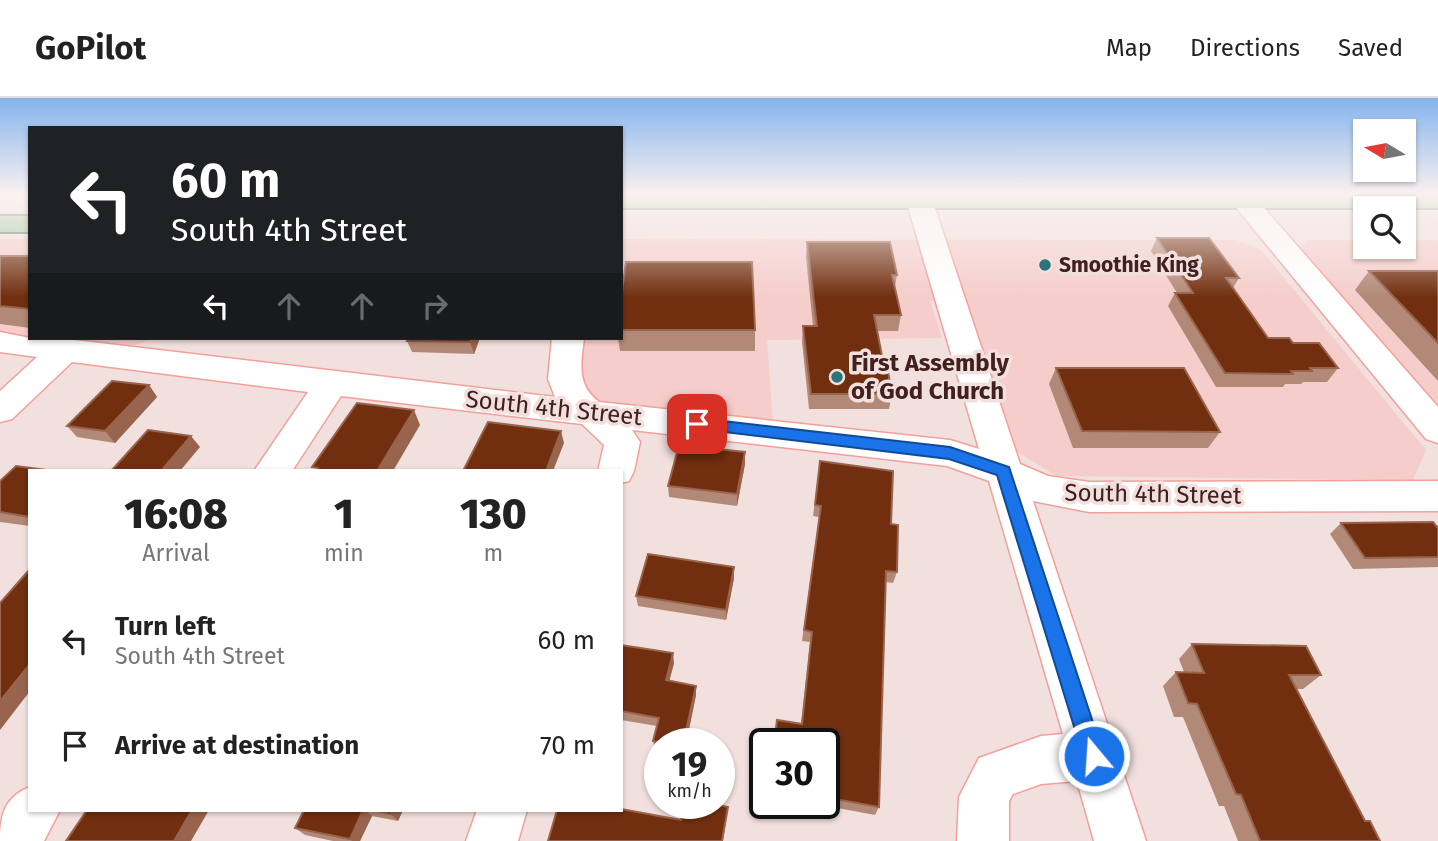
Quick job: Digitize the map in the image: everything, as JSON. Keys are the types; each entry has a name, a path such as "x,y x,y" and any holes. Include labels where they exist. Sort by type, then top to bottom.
{"street":[{"path":"928,228 1121,841"},
{"path":"1265,228 1438,430"},
{"path":"568,340 561,369 570,398 622,442 615,469"},
{"name":"South 4th Street","path":"0,342 66,349 162,348 332,384 950,453 1043,490 1089,497 1438,496"},
{"path":"0,410 66,349"},
{"path":"273,469 332,384"},
{"path":"983,841 984,797 996,775 1041,760 1094,756"},
{"path":"14,841 34,812"},
{"path":"492,841 501,812"}],"shaded area":[{"path":"0,239 28,239 28,338 0,335"},
{"path":"623,239 1236,240 1261,250 1426,450 1413,480 1057,476 1017,452 964,301 930,301 942,338 767,340 773,423 598,401 576,386 585,340 623,340"},
{"path":"1307,240 1353,240 1353,259 1416,259 1416,240 1438,240 1438,414 1298,250"},
{"path":"44,340 149,340 123,349"}],"building":[{"path":"1157,238 1209,238 1239,278 1226,278 1268,338 1289,338 1293,343 1319,343 1338,368 1310,368 1312,371 1291,371 1293,374 1225,373 1175,293 1193,293"},
{"path":"807,242 890,242 897,275 892,275 901,315 874,315 892,394 811,394 803,326 817,326"},
{"path":"0,256 28,256 28,309 0,306"},
{"path":"626,262 752,262 755,330 623,330"},
{"path":"1369,271 1438,271 1438,343"},
{"path":"408,340 471,340 470,342"},
{"path":"1056,368 1184,368 1220,432 1082,431"},
{"path":"112,381 149,385 105,431 67,426"},
{"path":"357,403 414,410 378,469 312,467"},
{"path":"488,422 561,431 547,469 464,469"},
{"path":"148,430 191,436 163,469 113,469"},
{"path":"679,445 745,452 737,494 668,486"},
{"path":"820,461 893,471 891,524 898,525 897,572 886,571 879,807 840,800 840,728 776,728 777,720 802,724 812,632 804,630 821,506 815,505"},
{"path":"16,466 39,469 28,469 28,517 0,512 0,481"},
{"path":"1433,522 1438,528 1438,557 1365,558 1341,523"},
{"path":"648,554 734,567 726,610 636,596"},
{"path":"28,571 28,666 0,701 0,603"},
{"path":"1192,644 1306,646 1321,675 1289,675 1365,821 1370,821 1380,841 1260,841 1241,795 1236,794 1197,704 1188,703 1176,672 1204,673"},
{"path":"623,645 673,653 666,680 696,686 687,728 656,728 659,718 623,711"},
{"path":"623,809 644,813 644,819 726,819 722,841 548,841 556,812 623,812"},
{"path":"86,812 191,812 174,841 66,841"},
{"path":"303,812 362,812 350,839 295,828"}],"place":[{"name":"Smoothie King","path":"1045,265"},
{"name":"First Assembly of God Church","path":"837,377"}],"route":[{"path":"697,424 950,453 1003,472 1094,756"}]}
